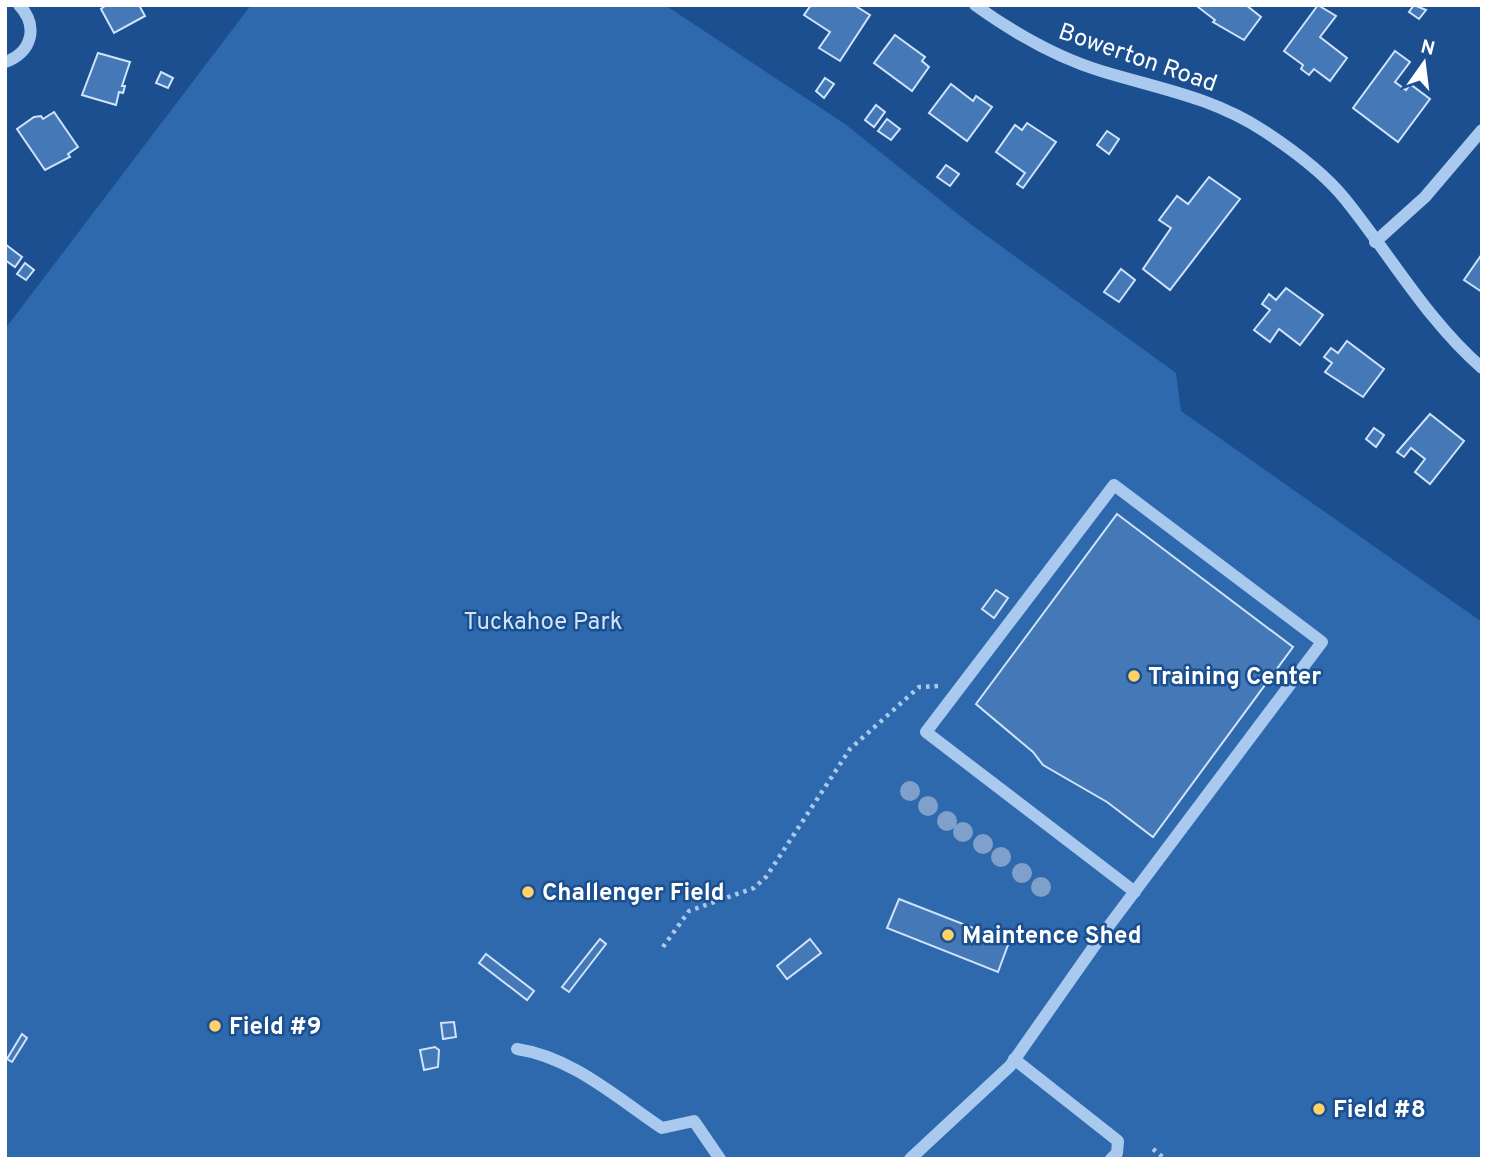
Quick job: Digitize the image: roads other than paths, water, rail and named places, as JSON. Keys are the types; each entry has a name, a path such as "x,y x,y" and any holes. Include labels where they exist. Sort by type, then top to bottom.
{"street":[{"path":"5,62 15,59 30,42 30,21 19,5"},
{"name":"Bowerton Road","path":"975,5 1007,28 1050,51 1101,71 1196,97 1264,130 1307,161 1344,198 1424,307 1458,347 1482,368"},
{"path":"1375,242 1425,197 1482,130"},
{"path":"910,1159 1014,1059 1322,642 1114,485 926,732 1135,892"},
{"path":"517,1049 542,1053 568,1064 662,1128 694,1121 720,1159"},
{"path":"1014,1059 1118,1141 1116,1153 1111,1159"}],"place":[{"name":"Training Center","path":"1134,676"},
{"name":"Challenger Field","path":"528,892"},
{"name":"Maintence Shed","path":"948,935"},
{"name":"Field #9","path":"215,1026"},
{"name":"Field #8","path":"1319,1109"}],"park label":[{"name":"Tuckahoe Park","path":"543,621"}]}
